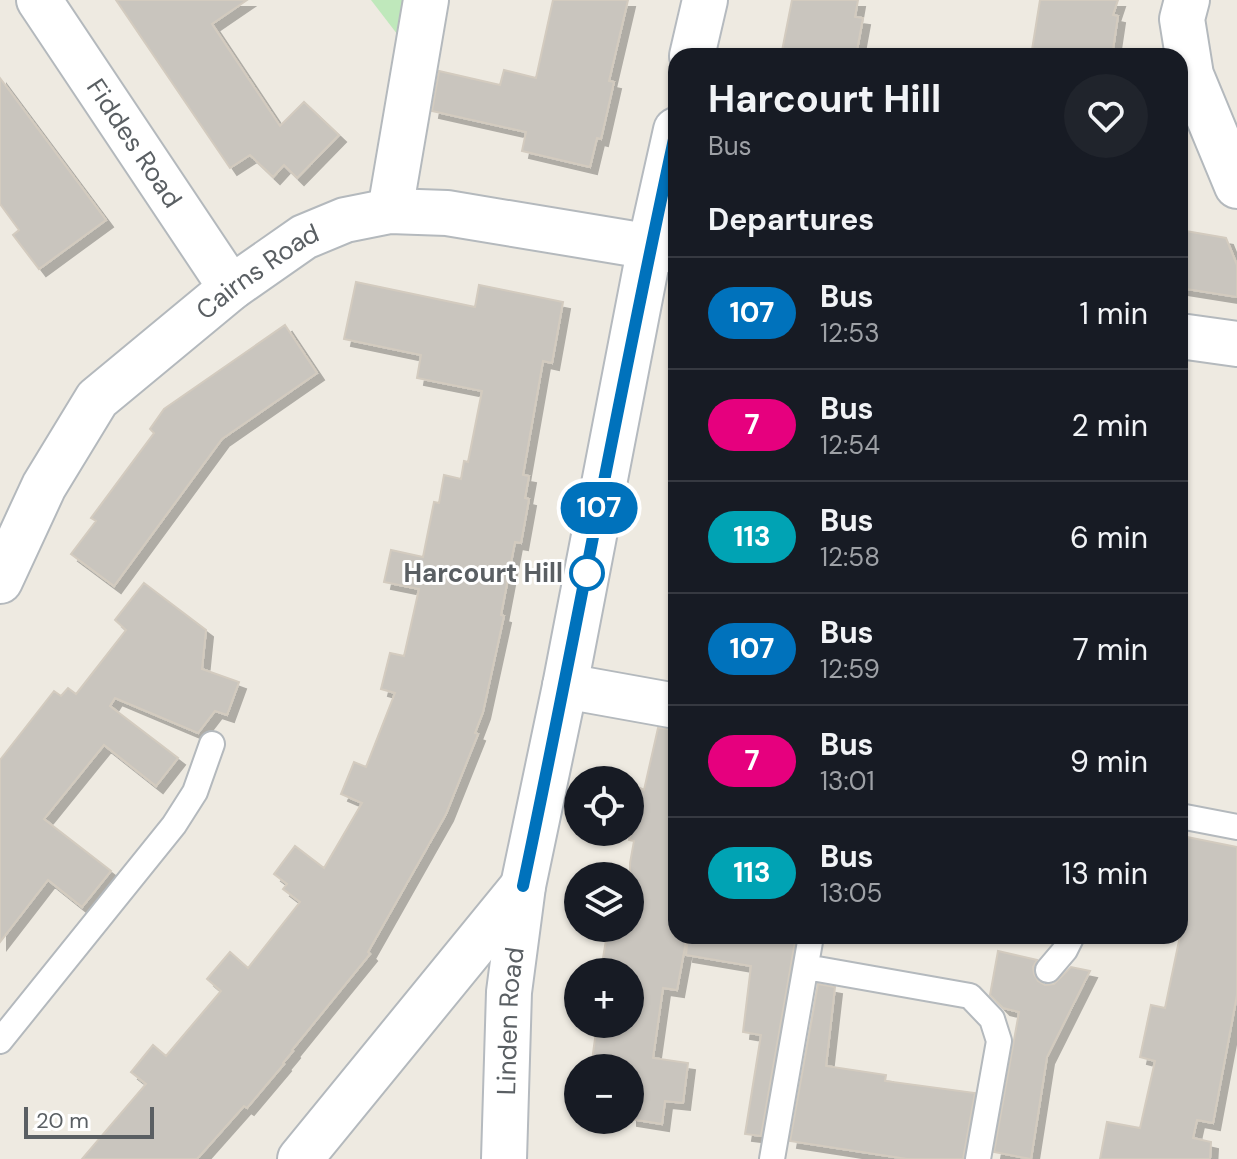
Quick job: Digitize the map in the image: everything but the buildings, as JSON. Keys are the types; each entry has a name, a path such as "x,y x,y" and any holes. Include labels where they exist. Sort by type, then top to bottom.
{"street":[{"name":"Fiddes Road","path":"39,0 231,288"},
{"path":"390,211 426,0"},
{"path":"694,48 705,0"},
{"path":"1187,0 1182,19 1187,48"},
{"path":"1188,56 1191,75 1237,186"},
{"name":"Linden Road","path":"507,1159 509,992 523,886 663,249 668,203"},
{"name":"Cairns Road","path":"0,581 44,486 97,399 231,288 304,237 345,220 390,211 447,213 663,249"},
{"path":"1188,337 1237,344"},
{"path":"565,686 668,705"},
{"path":"300,1159 523,886"}],"lane":[{"path":"0,1041 174,825 195,792 212,744"},
{"path":"1188,818 1237,827"},
{"path":"772,1159 810,944"},
{"path":"1048,970 1068,944"},
{"path":"806,967 970,996 992,1019 999,1041 978,1159"}],"green space":[{"path":"371,0 411,0 404,43"}],"bus line":[{"name":"107","path":"523,886 668,166"}],"place":[{"name":"Harcourt Hill","path":"587,573"}]}
